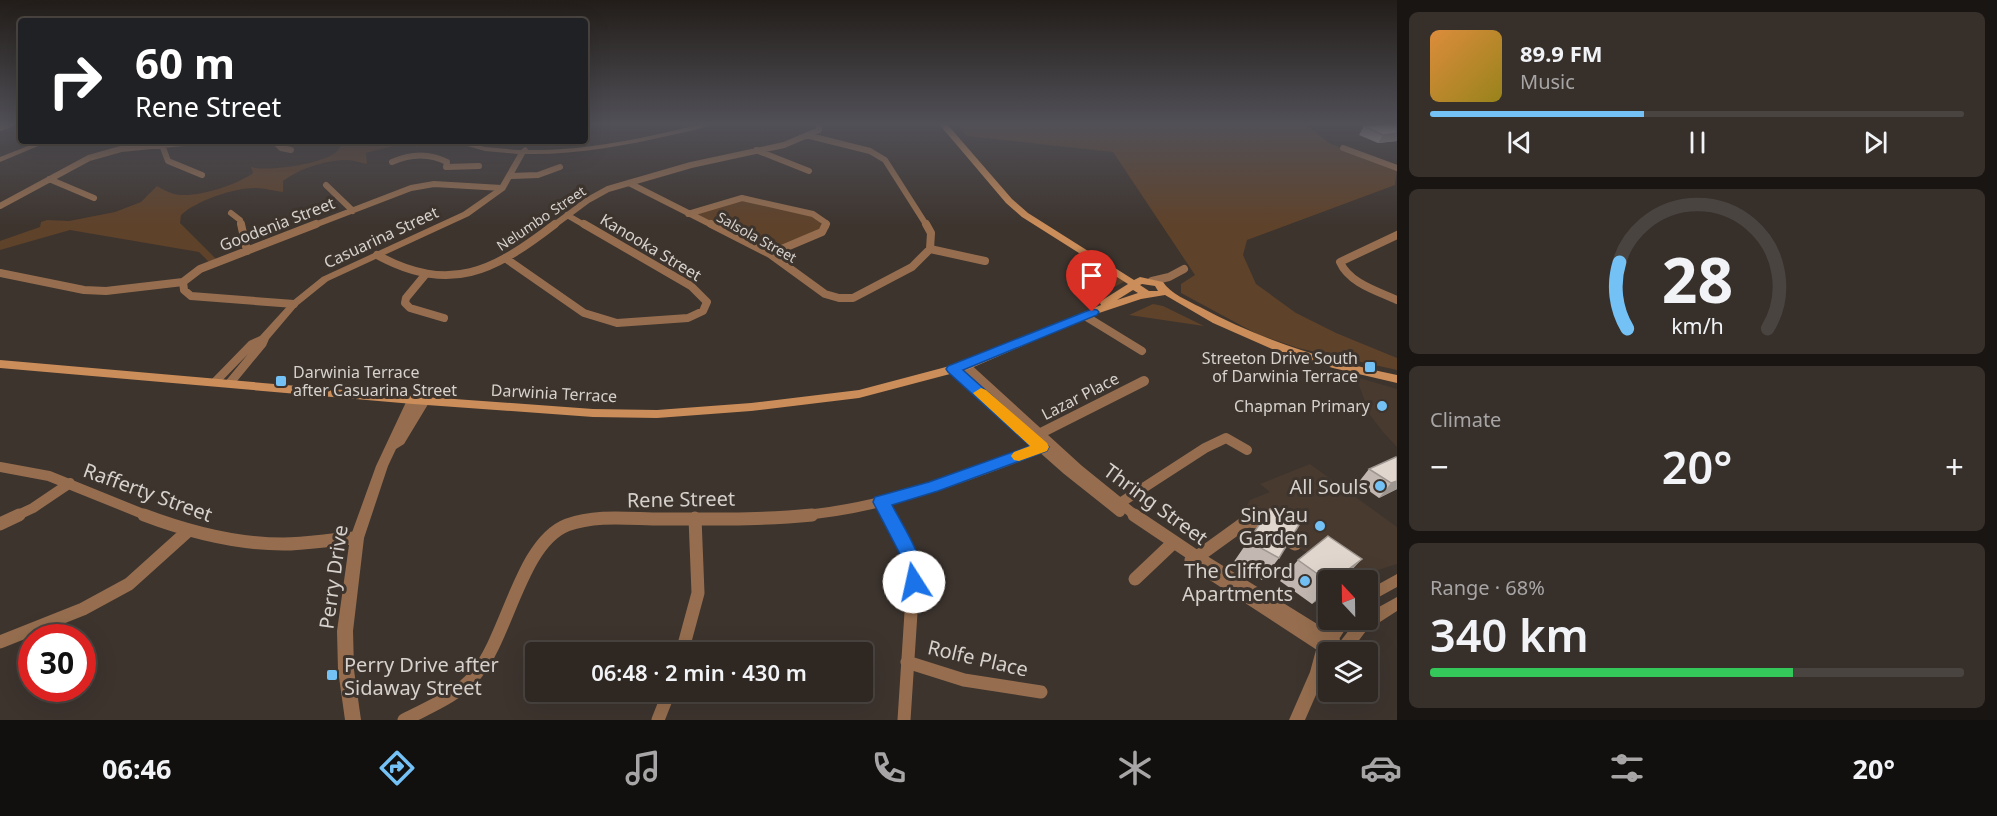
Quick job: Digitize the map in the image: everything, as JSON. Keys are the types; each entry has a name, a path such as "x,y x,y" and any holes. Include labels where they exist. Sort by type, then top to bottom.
{"main road":[{"path":"973,158 1008,198 1057,233 1136,283 1141,291 1159,292"},
{"path":"1136,283 1152,281 1159,292 1238,333 1336,364 1397,379"},
{"name":"Darwinia Terrace","path":"1088,314 1136,283"},
{"name":"Darwinia Terrace","path":"0,364 418,401 593,413 657,414 751,407 860,394 959,367 1088,314 1140,296 1159,292"}],"street":[{"path":"0,206 92,158"},
{"path":"167,158 168,161 202,175"},
{"path":"392,162 402,158"},
{"path":"434,158 447,162 445,169 479,166"},
{"name":"Casuarina Street","path":"229,383 294,304 325,279 466,214 502,188 524,158"},
{"name":"Nelumbo Street","path":"377,255 407,272 425,275 464,274 483,269 505,258 588,199 606,190 727,158"},
{"path":"775,158 808,171"},
{"path":"881,158 885,160 931,233 930,249 985,261"},
{"path":"1369,158 1397,168"},
{"path":"513,172 538,174 560,167"},
{"path":"49,179 94,198"},
{"name":"Goodenia Street","path":"183,282 200,269 411,188 437,181 502,188"},
{"name":"Salsola Street","path":"629,183 770,255 825,294 839,298 853,298 912,267 930,249"},
{"path":"326,185 353,211"},
{"path":"688,213 742,198 813,214 826,224 822,232 770,255"},
{"path":"231,213 240,220 247,251"},
{"name":"Kanooka Street","path":"505,258 584,313 617,323 688,318 703,311 706,303 691,286 567,215"},
{"path":"1397,235 1340,262 1341,268 1347,275 1397,300"},
{"path":"1152,281 1169,277 1184,269"},
{"path":"0,273 95,290 183,282 184,290 191,296 294,304"},
{"path":"425,275 406,298 405,303 422,313 444,318"},
{"path":"1159,292 1169,277"},
{"path":"1088,314 1142,351"},
{"name":"Casuarina Street","path":"214,382 253,343 264,338"},
{"name":"Thring Street","path":"959,367 1045,446 1117,506 1171,544 1326,642"},
{"name":"Lazar Place","path":"1035,436 1144,381"},
{"name":"Perry Drive","path":"353,720 346,678 345,631 357,538 382,466 393,446 400,441 418,401"},
{"path":"1117,506 1205,448 1226,438 1247,450"},
{"name":"Rene Street","path":"404,720 449,696 475,675 494,648 530,562 543,541 574,523 595,519 781,517 838,512 933,487 1045,446"},
{"name":"Rafferty Street","path":"0,467 35,472 70,483 189,530 223,538 275,544 357,538"},
{"path":"0,524 33,508 70,483"},
{"path":"881,502 908,552 914,582 904,720"},
{"path":"685,642 698,593 695,518"},
{"path":"1194,558 1246,521 1259,522 1295,544"},
{"path":"0,642 83,609 129,584 189,530"},
{"path":"1135,579 1171,544"},
{"path":"1378,591 1397,580"},
{"path":"1342,642 1361,626 1397,603"},
{"name":"Rolfe Place","path":"907,662 964,680 1041,692"},
{"path":"1297,720 1318,680"},
{"path":"658,720 665,702"}],"shaded area":[{"path":"326,158 366,158 367,164 350,160 323,163 305,169 283,181 283,192 259,188 236,190 205,200 181,215 180,223 217,260 210,263 199,252 70,230 0,250 0,241 40,227 41,222 69,221 115,212 141,202 157,186 174,194 193,195 246,178 253,173 251,167 282,168"},
{"path":"1117,158 1364,158 1397,169 1395,185 1247,240 1243,255 1256,284 1296,313 1336,333 1397,358 1397,370 1298,348 1257,334 1181,293 1181,284 1195,275"},
{"path":"742,200 815,217 823,226 821,230 770,252 697,215 699,211"},
{"path":"1087,259 1125,281 1097,297 1088,293"},
{"path":"1153,304 1163,306 1204,326 1129,315"},
{"name":"Chapman Primary","path":"1356,377 1397,389 1397,447 1370,415"},
{"path":"1310,464 1397,527 1397,564 1378,570 1332,570 1306,552 1237,521 1250,500 1270,492 1260,484"}],"building":[{"path":"1396,457 1397,481 1391,483 1369,469"},
{"path":"1270,509 1299,525 1279,558 1248,541"},
{"path":"1328,536 1362,559 1347,570 1318,570 1318,574 1298,560"}],"slow traffic":[{"path":"981,393 1041,447 1019,456"}],"place":[{"name":"Streeton Drive South of Darwinia Terrace","path":"1370,367"},
{"name":"Darwinia Terrace after Casuarina Street","path":"281,381"},
{"name":"Chapman Primary","path":"1382,406"},
{"name":"All Souls","path":"1380,486"},
{"name":"Sin Yau Garden","path":"1320,526"},
{"name":"The Clifford Apartments","path":"1305,581"},
{"name":"Perry Drive after Sidaway Street","path":"332,675"}],"route":[{"path":"914,582 908,552 881,502 933,487 1041,447 953,369 1092,312"}]}
